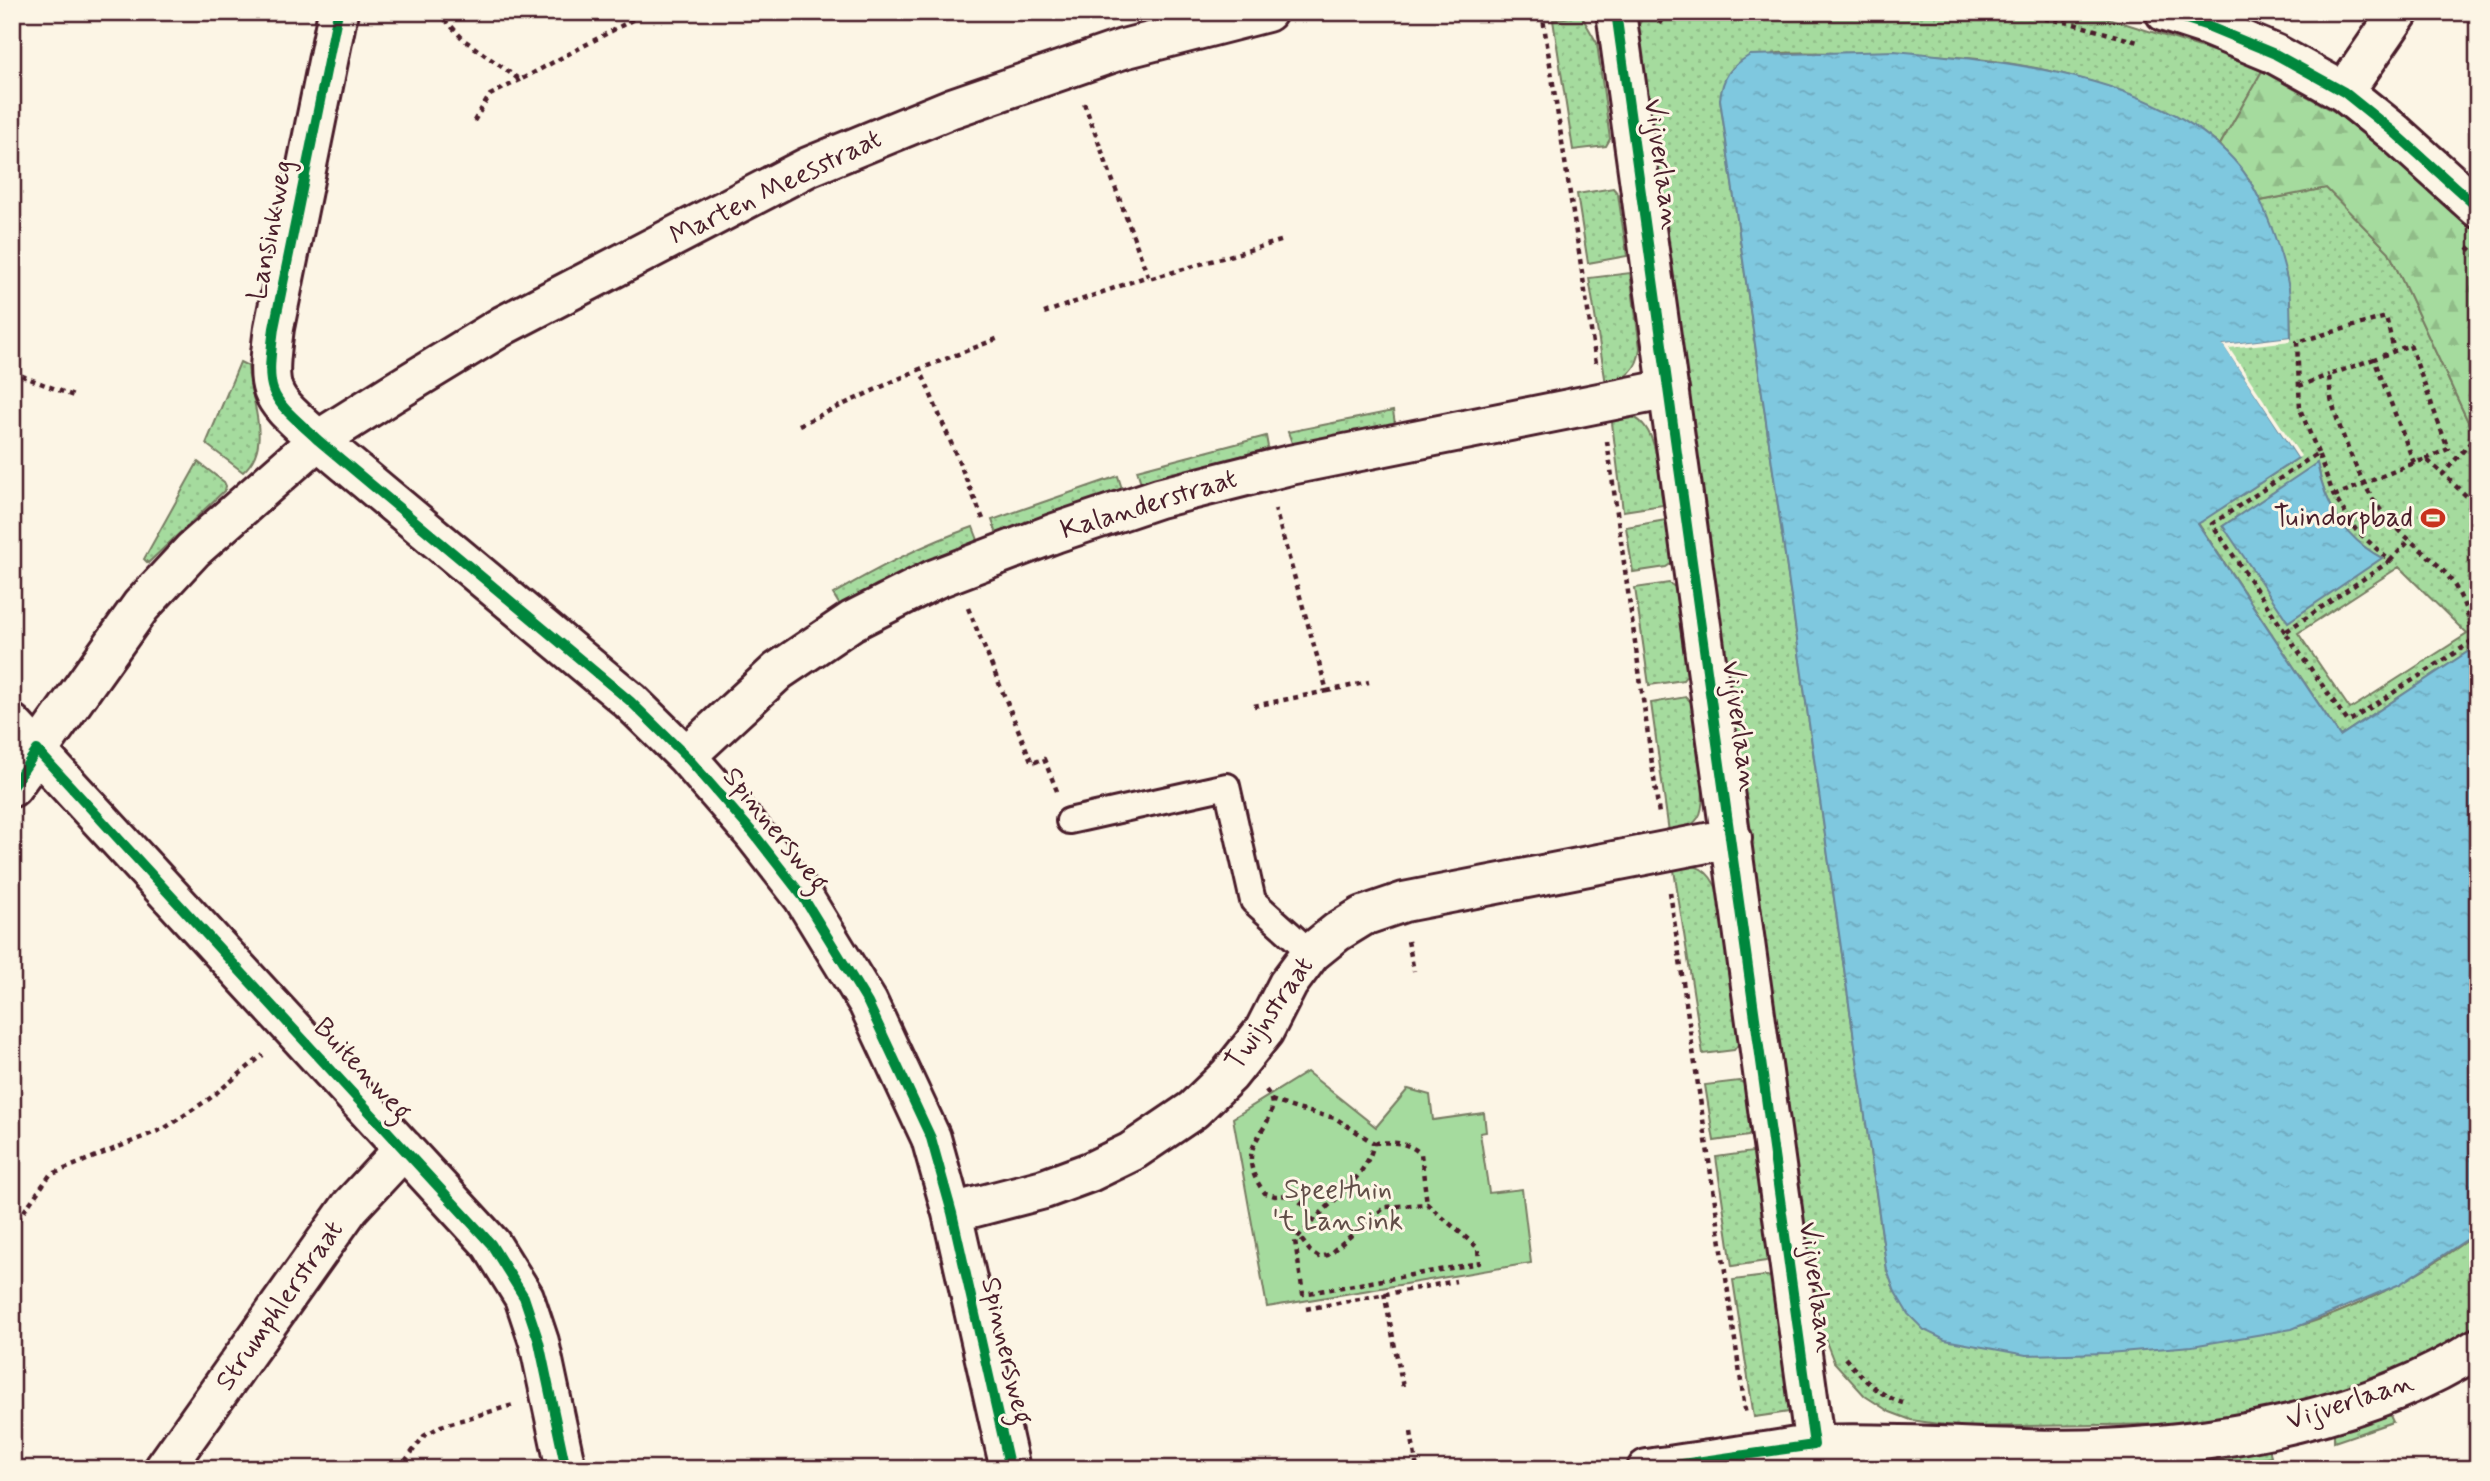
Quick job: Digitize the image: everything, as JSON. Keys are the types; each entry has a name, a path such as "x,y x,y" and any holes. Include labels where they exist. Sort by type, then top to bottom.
{"street":[{"name":"Lansinkweg","path":"318,440 279,404 270,387 269,365 274,328 338,12"},
{"name":"Marten Meesstraat","path":"318,440 504,325 808,167 953,108 1123,48 1267,12"},
{"name":"Vijverlaan","path":"1616,12 1816,1457 2102,1449 2258,1430 2326,1414 2376,1398 2449,1366 2478,1348"},
{"path":"2165,12 2205,25 2275,54 2344,92 2404,141 2468,223"},
{"path":"2344,92 2399,12"},
{"name":"Kalanderstraat","path":"686,756 778,671 852,621 953,572 998,555 1159,498 1265,471 1669,389"},
{"path":"12,787 25,737 193,550 318,440"},
{"name":"Spinnersweg","path":"318,440 630,701 686,756 754,834 803,897 868,1003 931,1138 952,1213 1010,1469"},
{"name":"Buitenweg","path":"25,737 491,1244 524,1297 540,1342 566,1469"},
{"name":"Twijnstraat","path":"952,1213 1044,1189 1090,1172 1131,1152 1193,1110 1229,1075 1264,1031 1288,985 1311,953 1363,916 1404,902 1732,838"},
{"name":"Strumphlerstraat","path":"164,1469 351,1207 404,1149"},
{"path":"1647,1469 1753,1454 1816,1457"}],"lane":[{"path":"1069,821 1227,786 1253,901 1311,953"}],"path":[{"path":"438,12 464,40 520,80"},
{"path":"474,121 490,95 647,12"},
{"path":"2005,12 2070,23 2145,44"},
{"path":"1071,66 1149,279 1284,240"},
{"path":"2468,223 2478,256"},
{"path":"12,275 18,262"},
{"path":"1044,313 1148,276"},
{"path":"2390,561 2356,530 2334,496 2301,409 2297,342 2386,317 2394,351"},
{"path":"799,425 920,369 999,338"},
{"path":"2299,386 2410,345 2448,449 2334,496"},
{"path":"2374,359 2414,463"},
{"path":"920,369 998,555"},
{"path":"12,372 76,397"},
{"path":"2318,453 2212,524 2348,722 2473,640 2463,596 2447,572 2384,513 2363,484 2332,405 2329,374"},
{"path":"2443,474 2478,434"},
{"path":"2426,458 2478,507"},
{"path":"1265,471 1327,691"},
{"path":"2285,632 2390,561 2412,539"},
{"path":"953,572 1032,763 1044,759 1069,821"},
{"path":"1254,706 1369,682"},
{"path":"1664,851 1753,1454"},
{"path":"12,1228 50,1175 165,1128 209,1100 293,1029"},
{"path":"1312,1222 1307,1208 1291,1195 1275,1196 1265,1193 1253,1170 1251,1156 1271,1115 1272,1101 1335,1118 1374,1143 1394,1142 1413,1147 1421,1154 1427,1204 1478,1248 1479,1263 1303,1294 1295,1241 1362,1171 1372,1153 1374,1143"},
{"path":"1298,1236 1310,1251 1319,1256 1328,1255 1385,1207 1427,1204"},
{"path":"1306,1308 1456,1280"},
{"path":"1384,1293 1403,1387"},
{"path":"399,1469 424,1436 441,1426 551,1394"},
{"path":"1897,1408 1909,1408"},
{"path":"1411,1432 1418,1469"}],"green space":[{"path":"1645,12 2088,12 2232,57 2262,71 2220,145 2179,118 2135,97 2087,80 2037,68 1935,55 1795,52 1773,54 1754,67 1720,99 1887,1270 1895,1292 2262,1334 2318,1320 2375,1296 2430,1265 2478,1232 2478,1327 2433,1352 2366,1383 2266,1409 2180,1424 1959,1427 1911,1420 1890,1412 1865,1396 1834,1362 1817,1319 1637,45 1638,27"},
{"path":"1581,15 1597,43 1610,139 1606,146 1573,150 1553,20"},
{"path":"2262,71 2335,112 2390,154 2478,231 2478,443 2389,252 2326,188 2260,201 2249,179 2220,145"},
{"path":"1613,188 1618,194 1627,256 1588,263 1577,194"},
{"path":"2326,188 2389,252 2478,443 2478,645 2340,736 2198,523 2298,458 2223,345 2291,337 2289,289 2260,201","holes":["2317,464 2325,493 2338,519 2357,541 2381,558 2223,526","2399,567 2467,634 2350,709 2298,633"]},
{"path":"1630,273 1639,356 1630,372 1606,384 1589,278"},
{"path":"240,362 248,366 259,436 252,461 243,472 206,444"},
{"path":"1393,411 1395,424 1296,444 1292,443 1288,432"},
{"path":"1611,415 1633,417 1649,432 1657,456 1663,505 1623,511"},
{"path":"1266,436 1266,449 1141,483 1137,470"},
{"path":"198,462 224,482 225,490 148,563 144,559"},
{"path":"1118,476 1122,489 997,534 992,520"},
{"path":"1666,520 1672,563 1666,567 1633,572 1626,527"},
{"path":"973,527 978,540 876,585 841,607 833,594 901,557"},
{"path":"1669,583 1675,587 1687,675 1683,680 1649,685 1635,588"},
{"path":"1686,697 1691,702 1700,762 1702,809 1692,824 1669,832 1651,703"},
{"path":"1673,864 1701,869 1711,877 1718,892 1740,1042 1734,1050 1703,1054"},
{"name":"Speeltuin 't Lansink","path":"1307,1072 1376,1127 1408,1089 1430,1095 1433,1120 1484,1113 1486,1132 1480,1133 1489,1193 1522,1189 1531,1263 1267,1307 1233,1118"},
{"path":"1739,1081 1746,1084 1753,1131 1748,1136 1714,1141 1705,1085"},
{"path":"1752,1152 1756,1156 1771,1255 1766,1261 1732,1266 1716,1157"},
{"path":"1766,1276 1774,1280 1791,1404 1789,1412 1754,1417 1733,1280"},
{"path":"2388,1411 2393,1422 2334,1442 2334,1431"},
{"path":"2269,1446 2271,1457 2214,1468 2213,1456"}],"water":[{"path":"1895,51 1985,60 2032,68 2080,78 2126,93 2170,111 2208,136 2240,167 2264,208 2282,259 2289,289 2291,337 2224,345 2298,458 2198,524 2340,736 2478,645 2478,1232 2400,1284 2292,1329 2192,1346 2108,1353 2026,1355 1945,1340 1924,1330 1908,1314 1895,1292 1887,1270 1720,99 1729,73 1750,55"},
{"path":"2317,463 2325,493 2338,519 2357,541 2382,558 2288,622 2223,526"}],"pier":[{"path":"2291,337 2291,341 2229,348 2301,456 2298,458 2223,345"}],"cycle path":[{"path":"338,12 274,328 270,368 274,393 289,413 318,440 630,701 686,756 754,834 803,897 868,1003 931,1138 952,1213 1010,1469"},
{"path":"1616,12 1814,1445 1647,1469"},
{"path":"2165,12 2205,25 2275,54 2344,92 2395,133 2478,208"},
{"path":"12,787 37,750 491,1244 524,1297 539,1342 566,1469"}],"place":[{"name":"Tuindorpbad","path":"2433,518"}]}
